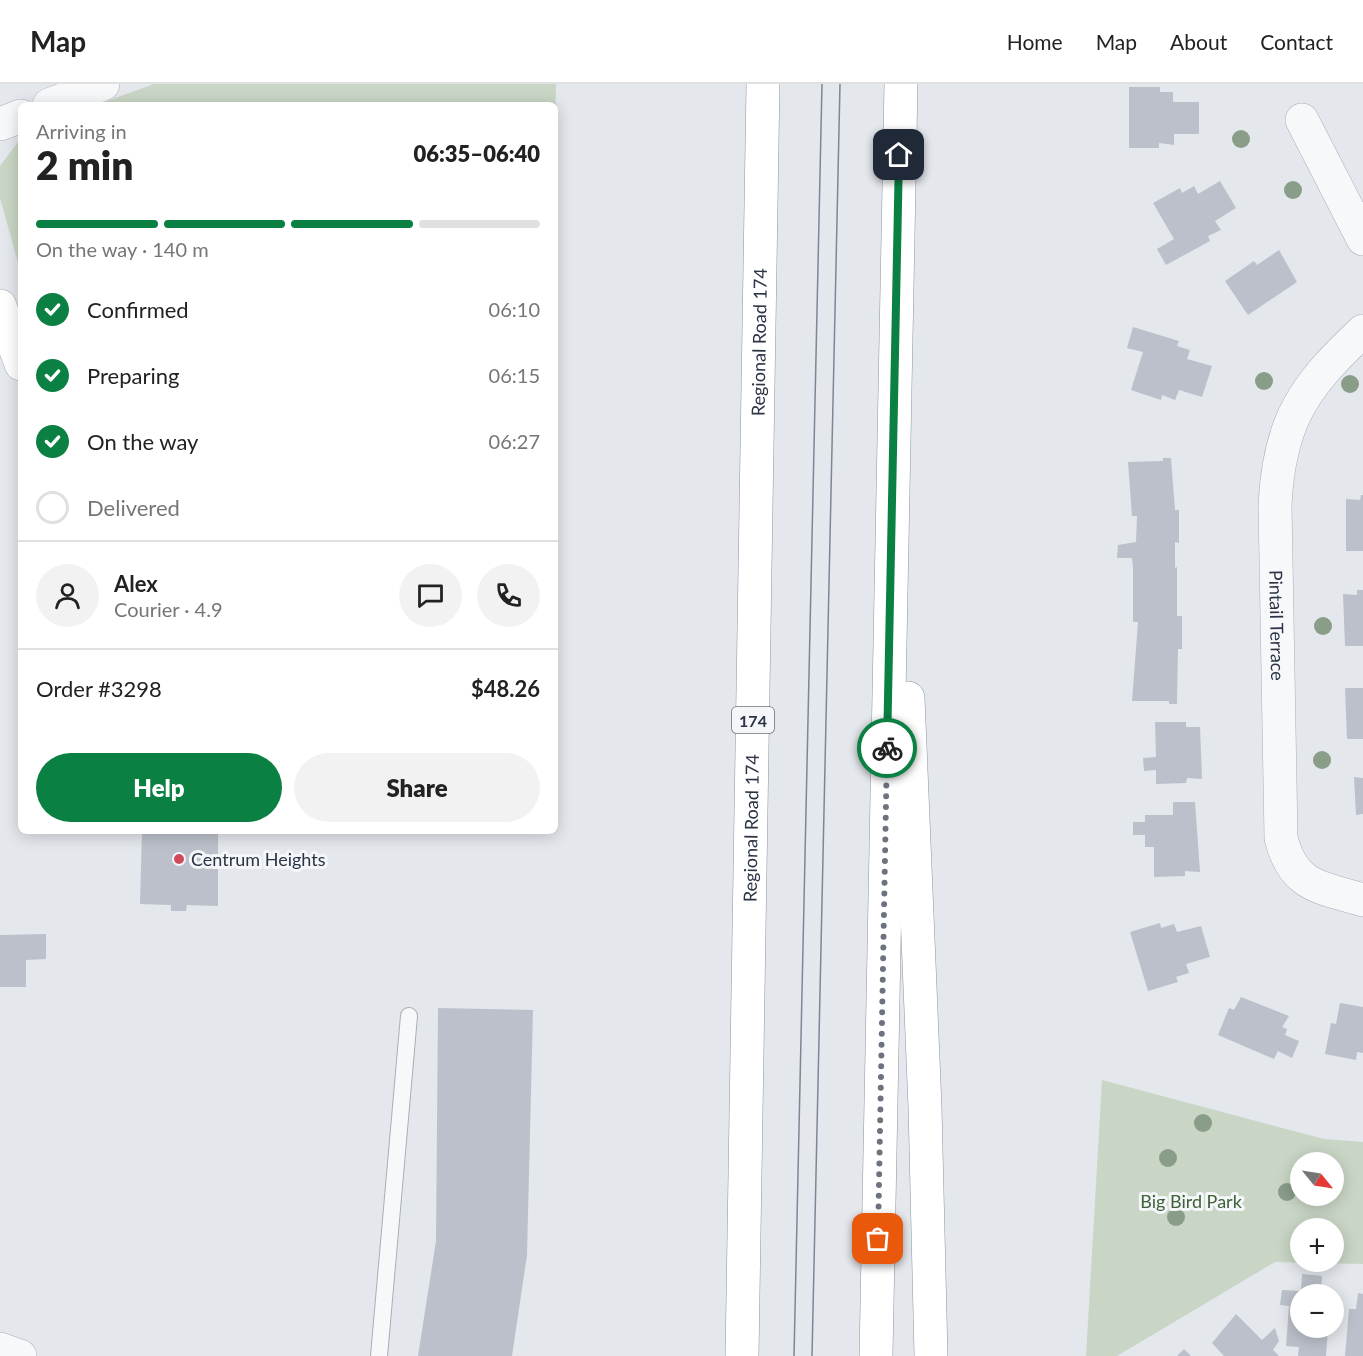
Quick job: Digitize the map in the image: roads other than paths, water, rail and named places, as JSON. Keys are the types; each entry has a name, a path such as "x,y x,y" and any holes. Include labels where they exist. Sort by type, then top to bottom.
{"main road":[{"name":"Regional Road 174","path":"742,1356 763,84"},
{"path":"876,1356 894,347 901,84"},
{"path":"0,306 18,346"},
{"path":"894,347 925,1107 931,1356"}],"street":[{"path":"57,102 103,84"},
{"path":"0,124 18,117"},
{"path":"1302,120 1363,239"},
{"name":"Pintail Terrace","path":"1363,331 1316,380 1296,410 1282,441 1275,505 1281,838 1286,858 1295,872 1309,884 1363,900"},
{"path":"0,1349 20,1356"}],"lane":[{"path":"379,1356 409,1016"}],"tram line":[{"path":"794,1356 822,84"},
{"path":"812,1356 840,84"}],"place":[{"name":"Centrum Heights","path":"179,859"}],"park label":[{"name":"Big Bird Park","path":"1191,1201"}]}
